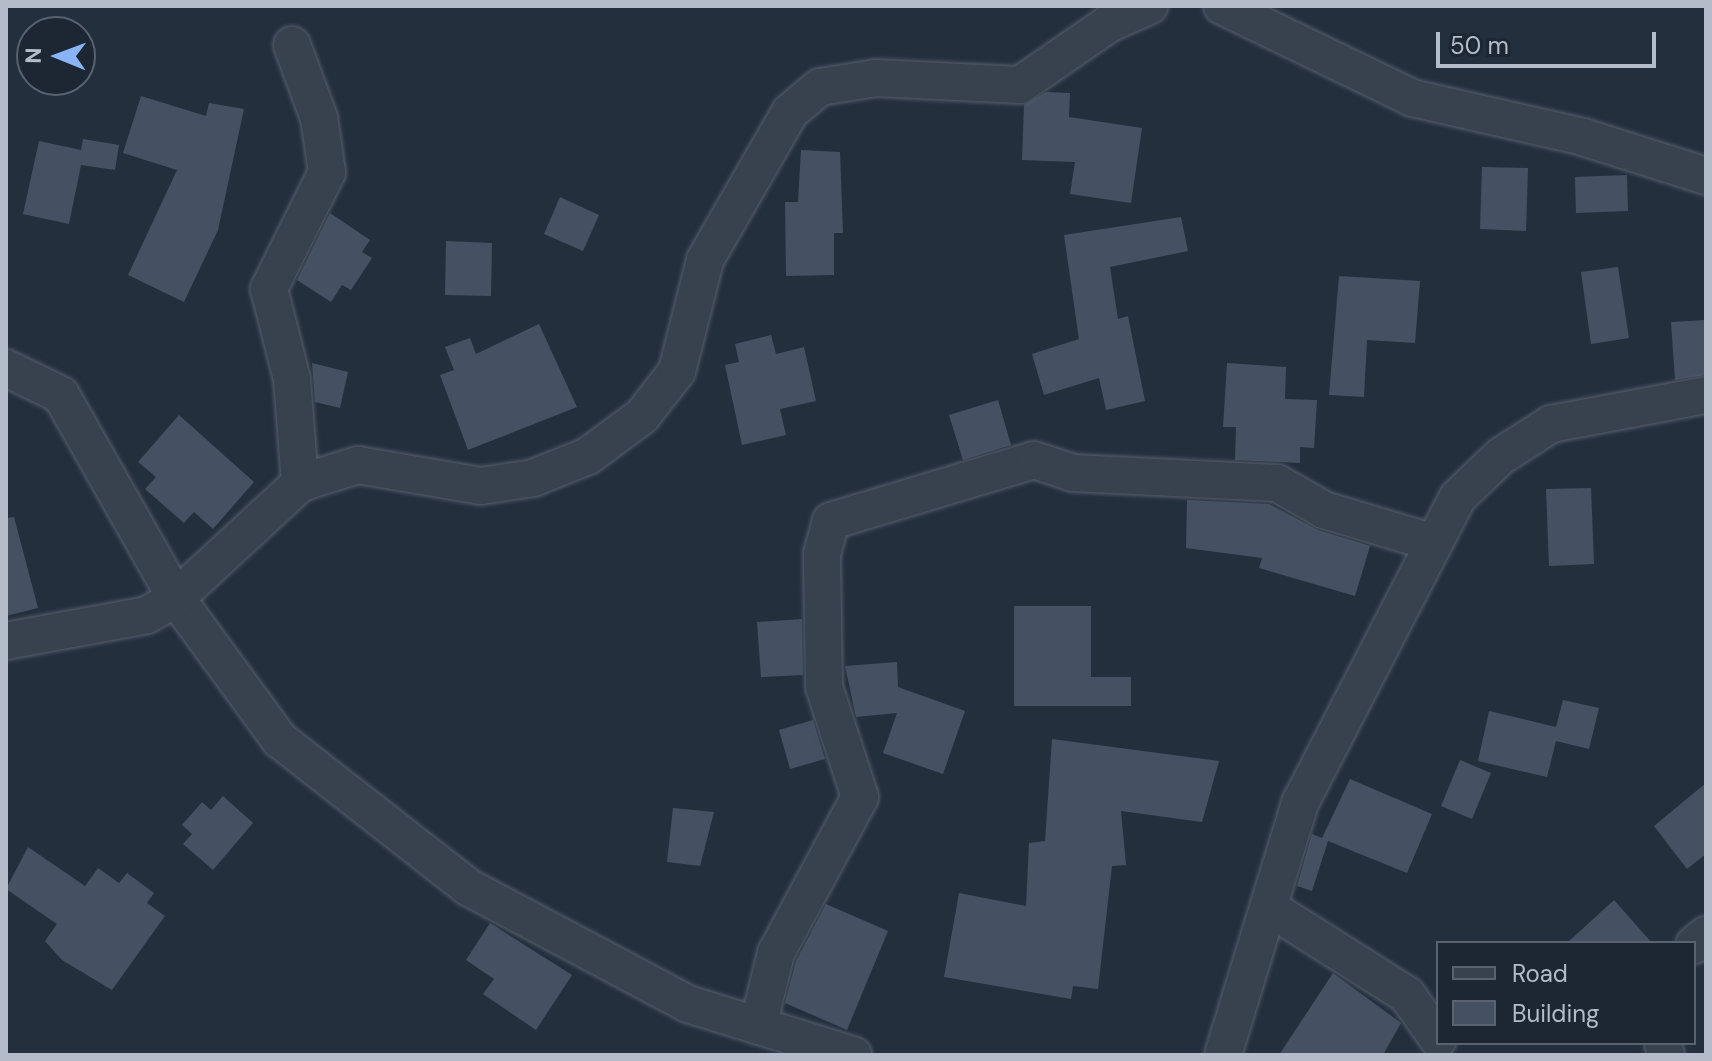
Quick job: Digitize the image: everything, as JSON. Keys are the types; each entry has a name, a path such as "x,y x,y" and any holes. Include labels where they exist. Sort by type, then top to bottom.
{"street":[{"path":"6,641 99,629 176,598 300,483 358,465 481,486 533,478 588,456 642,416 677,371 705,260 790,112 820,87 876,78 1020,85 1149,6"},
{"path":"1222,6 1412,98 1583,137 1706,176"},
{"path":"292,45 319,118 327,172 269,289 292,379 300,483"},
{"path":"6,368 61,395 176,598 280,740 468,887 688,1004 758,1026 804,1048 853,1055"},
{"path":"1223,1055 1271,909 1300,803 1458,497 1551,424 1706,395"},
{"path":"758,1026 776,953 860,797 824,687 822,554 831,521 1034,460 1073,473 1277,483 1324,510 1434,543"},
{"path":"1271,909 1407,995 1436,1035"}],"building":[{"path":"1046,92 1070,93 1069,117 1142,128 1131,203 1070,194 1075,162 1022,160 1024,105"},
{"path":"141,96 206,116 209,103 244,109 218,230 184,302 128,275 177,170 123,153"},
{"path":"83,139 119,145 115,170 81,165 69,224 23,214 39,141 81,150"},
{"path":"801,150 840,152 843,233 834,233 834,275 786,276 785,202 798,202"},
{"path":"1482,167 1528,168 1526,231 1480,229"},
{"path":"1627,175 1628,211 1576,213 1575,177"},
{"path":"560,197 599,215 583,251 544,234"},
{"path":"330,213 370,240 362,252 372,258 351,290 342,285 331,302 297,280"},
{"path":"1181,217 1188,251 1110,267 1118,319 1128,316 1145,401 1106,410 1099,378 1044,395 1032,354 1079,339 1064,235"},
{"path":"446,241 492,243 491,296 445,295"},
{"path":"1618,267 1629,338 1591,344 1581,272"},
{"path":"1339,276 1420,281 1415,343 1367,340 1364,397 1329,395"},
{"path":"1706,320 1706,375 1675,380 1671,322"},
{"path":"539,324 577,407 468,450 440,375 454,370 445,347 470,338 476,354"},
{"path":"771,335 776,354 804,347 816,401 780,409 786,435 742,445 725,365 739,362 735,344"},
{"path":"312,363 348,372 340,408 315,402"},
{"path":"1227,363 1286,367 1285,399 1317,400 1314,448 1300,447 1300,463 1235,460 1236,427 1223,427"},
{"path":"998,400 1011,445 963,460 949,415"},
{"path":"179,415 254,482 213,529 194,512 184,523 145,489 156,477 138,462"},
{"path":"1591,488 1594,564 1549,566 1546,489"},
{"path":"1187,500 1269,504 1318,530 1370,546 1355,596 1259,568 1262,558 1186,548"},
{"path":"14,517 38,608 6,616 6,518"},
{"path":"1014,606 1091,606 1091,677 1131,677 1131,706 1014,706"},
{"path":"802,619 803,675 761,677 757,622"},
{"path":"897,662 898,687 965,711 943,774 883,753 897,713 856,717 845,666"},
{"path":"1563,700 1599,708 1589,749 1556,741 1547,777 1478,761 1489,711 1556,727"},
{"path":"813,720 825,759 790,769 779,730"},
{"path":"1052,739 1219,761 1202,822 1121,811 1126,865 1112,866 1098,989 1073,986 1071,999 944,977 959,893 1026,906 1029,843 1045,841"},
{"path":"1460,760 1491,773 1472,819 1441,806"},
{"path":"1350,779 1432,814 1407,873 1328,841 1312,891 1297,886 1312,834 1322,838"},
{"path":"1706,783 1706,854 1687,869 1654,826"},
{"path":"223,796 253,823 213,870 183,844 192,834 182,825 202,802 211,810"},
{"path":"673,808 714,812 700,866 667,862"},
{"path":"28,847 85,886 98,868 119,883 127,873 154,893 147,903 165,916 112,990 62,960 45,941 57,924 6,889"},
{"path":"1614,900 1650,941 1569,941"},
{"path":"826,904 888,931 847,1030 785,1003 796,961"},
{"path":"490,923 572,975 536,1030 483,994 494,979 466,960"},
{"path":"1333,973 1401,1023 1383,1055 1279,1055"}]}
